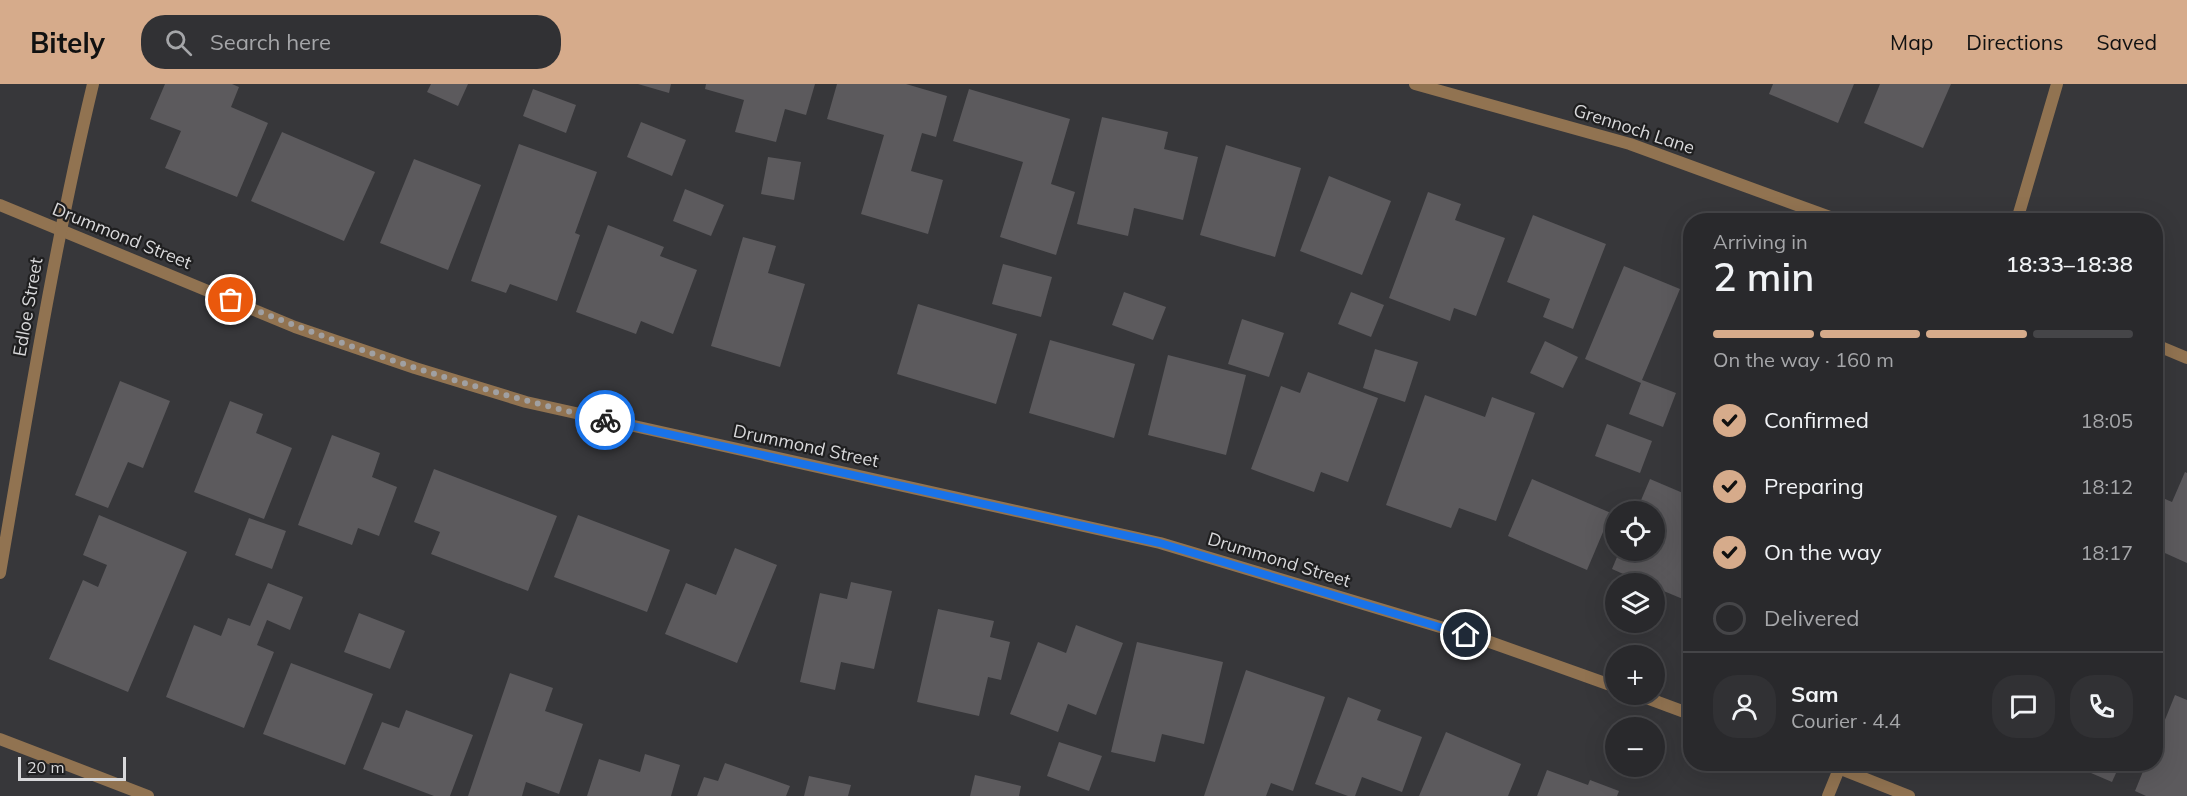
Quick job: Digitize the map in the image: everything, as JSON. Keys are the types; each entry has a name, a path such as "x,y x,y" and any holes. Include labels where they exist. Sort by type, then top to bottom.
{"street":[{"name":"Edloe Street","path":"0,573 60,230 93,84"},
{"name":"Grennoch Lane","path":"1415,84 1630,144 1819,213"},
{"path":"2019,213 2057,84"},
{"name":"Drummond Street","path":"0,205 295,327 415,368 526,402 1160,543 1487,641 1605,683"},
{"path":"2163,348 2187,358"},
{"path":"1665,705 1683,711"},
{"path":"0,739 148,796"},
{"path":"1828,796 1834,771"},
{"path":"1850,771 1909,796"}],"building":[{"path":"165,84 232,84 239,87 231,107 268,123 237,197 165,168 181,131 150,119"},
{"path":"431,84 468,84 458,106 427,92"},
{"path":"638,84 671,84 669,93"},
{"path":"706,84 815,84 806,115 785,109 776,142 735,132 744,100 705,89"},
{"path":"837,84 906,84 947,96 936,137 922,133 911,171 943,180 928,234 861,214 884,135 827,119"},
{"path":"1773,84 1854,84 1838,123 1769,94"},
{"path":"1880,84 1951,84 1923,148 1864,123"},
{"path":"533,89 576,105 566,133 523,116"},
{"path":"969,89 1070,119 1051,184 1075,192 1056,255 1000,237 1023,162 953,141"},
{"path":"1102,117 1168,132 1164,149 1198,157 1183,220 1134,208 1128,236 1077,224"},
{"path":"641,122 686,140 672,176 627,157"},
{"path":"282,132 375,172 344,241 251,201"},
{"path":"519,144 597,172 575,233 580,235 557,301 510,284 506,293 471,281"},
{"path":"1226,145 1301,168 1275,257 1200,235"},
{"path":"768,157 801,162 794,200 761,194"},
{"path":"414,159 481,185 448,270 380,243"},
{"path":"1329,176 1391,201 1362,275 1300,251"},
{"path":"685,189 724,205 711,236 673,221"},
{"path":"1428,192 1461,204 1455,220 1505,238 1476,316 1454,308 1450,321 1389,298"},
{"path":"1533,215 1606,244 1573,329 1543,317 1550,299 1507,282"},
{"path":"608,225 664,247 660,256 697,270 673,334 641,321 636,334 576,312"},
{"path":"743,237 776,246 768,273 805,284 780,367 711,346"},
{"path":"1003,264 1052,277 1041,317 992,304"},
{"path":"1624,266 1680,289 1642,380 1676,393 1663,427 1629,414 1641,383 1585,359"},
{"path":"1124,292 1166,307 1153,340 1112,325"},
{"path":"1351,292 1384,305 1371,337 1338,324"},
{"path":"918,304 1017,334 996,404 897,374"},
{"path":"1242,319 1284,333 1269,377 1228,364"},
{"path":"1050,340 1135,364 1114,438 1029,413"},
{"path":"1545,341 1578,357 1563,388 1530,373"},
{"path":"1375,349 1418,362 1405,402 1363,388"},
{"path":"1168,355 1246,375 1226,455 1148,435"},
{"path":"1308,372 1378,398 1348,482 1321,472 1314,492 1251,469 1281,386 1300,393"},
{"path":"120,381 170,401 143,468 128,462 108,508 75,495"},
{"path":"1425,395 1485,417 1492,397 1535,413 1496,521 1459,508 1451,528 1386,505"},
{"path":"230,401 263,414 256,433 292,448 264,519 194,492"},
{"path":"1607,424 1652,441 1640,473 1595,456"},
{"path":"332,435 380,453 372,477 397,487 379,536 358,528 352,545 298,525"},
{"path":"434,469 557,516 528,591 431,554 440,532 414,522"},
{"path":"2185,472 2187,473 2187,563 2163,552 2163,498 2172,502"},
{"path":"1532,479 1605,510 1605,527 1587,570 1508,536"},
{"path":"1650,479 1683,493 1683,599 1665,592 1665,573 1621,573 1612,569 1615,561 1665,561 1665,501 1641,501"},
{"path":"99,515 187,552 128,692 49,659 83,580 98,587 107,565 83,555"},
{"path":"578,515 670,550 647,612 554,577"},
{"path":"249,518 286,531 272,569 235,555"},
{"path":"735,548 777,565 737,663 665,634 686,583 716,595"},
{"path":"851,582 892,591 874,669 841,662 835,690 800,682 820,593 847,599"},
{"path":"268,583 303,597 290,630 267,620 257,645 274,652 244,728 166,697 194,625 221,636 228,618 250,626"},
{"path":"938,609 994,621 990,637 1010,642 1001,680 988,677 979,716 917,702"},
{"path":"359,613 405,631 390,669 344,652"},
{"path":"1076,625 1123,643 1096,715 1068,704 1058,732 1010,714 1038,642 1066,653"},
{"path":"1137,642 1223,662 1204,744 1162,734 1155,762 1111,752"},
{"path":"291,663 373,694 345,765 263,734"},
{"path":"1246,670 1325,697 1293,791 1271,783 1266,796 1204,796"},
{"path":"510,673 553,688 545,711 583,724 559,794 526,782 522,796 468,796"},
{"path":"2175,695 2187,700 2187,796 2146,796 2135,791 2143,771 2163,771 2163,725"},
{"path":"1348,697 1381,710 1377,720 1422,737 1402,792 1362,777 1355,796 1348,796 1315,784"},
{"path":"406,710 473,735 450,796 434,796 363,769 382,722 399,728"},
{"path":"1446,732 1521,764 1508,796 1419,796"},
{"path":"1059,742 1102,756 1089,791 1047,776"},
{"path":"645,754 680,765 671,796 587,796 599,759 640,772"},
{"path":"725,763 790,786 786,796 697,796 704,777 718,781"},
{"path":"1547,770 1588,785 1590,780 1619,791 1617,796 1537,796"},
{"path":"2086,771 2117,771 2112,782"},
{"path":"975,775 1021,786 1019,796 970,796"},
{"path":"809,776 851,785 848,796 804,796"}],"way so far":[{"path":"231,300 295,327 415,368 526,402 605,420"}],"route":[{"path":"605,420 1160,543 1466,635"}]}
